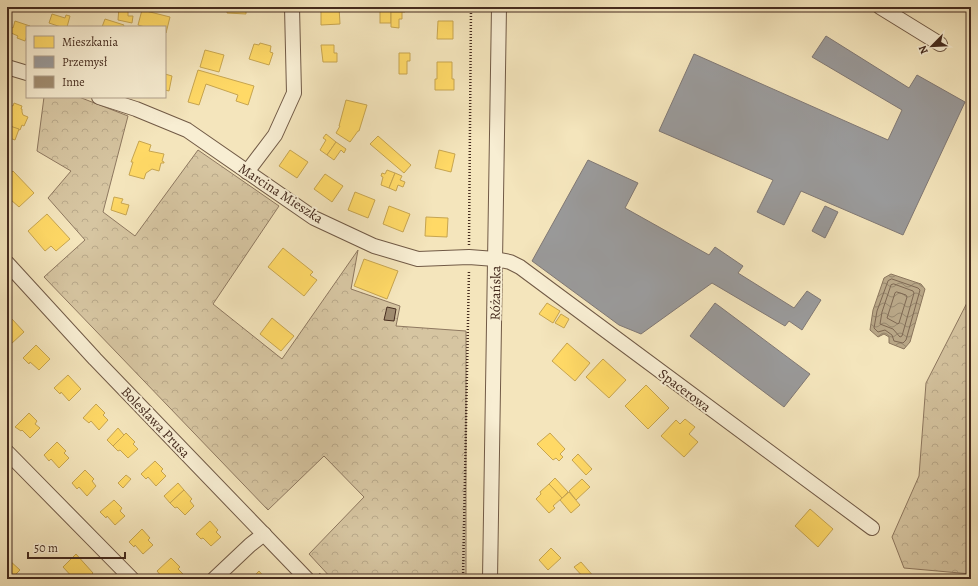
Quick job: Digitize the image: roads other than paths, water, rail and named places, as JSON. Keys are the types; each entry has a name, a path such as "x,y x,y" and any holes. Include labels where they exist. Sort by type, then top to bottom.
{"street":[{"path":"247,172 275,135 294,93 292,7"},
{"name":"Różańska","path":"490,579 499,7"},
{"path":"880,7 940,44"},
{"path":"7,67 26,73"},
{"name":"Marcina Mieszka","path":"102,98 136,109 187,130 314,218 374,246 418,259 469,257 495,259"},
{"name":"Spacerowa","path":"495,259 510,262 520,267 872,528"},
{"name":"Bolesława Prusa","path":"7,263 95,359 307,579"},
{"path":"7,452 132,579"},
{"path":"214,579 264,534"}],"water":[{"path":"891,274 921,284 925,289 910,342 904,349 889,343 889,337 884,334 878,337 870,330 873,310 884,278"}]}
